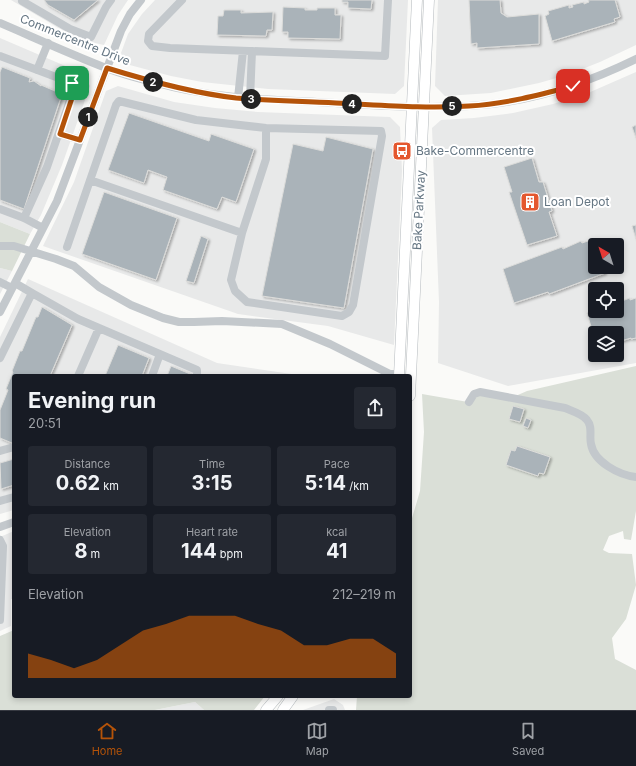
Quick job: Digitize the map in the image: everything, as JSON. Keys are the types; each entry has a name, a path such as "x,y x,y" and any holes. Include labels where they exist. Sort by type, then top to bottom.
{"main road":[{"name":"Bake Parkway","path":"399,374 417,0"},
{"name":"Bake Parkway","path":"411,374 429,0"},
{"path":"266,710 276,698"},
{"path":"283,710 292,698"}],"street":[{"path":"22,1 70,29 91,36 111,0"},
{"path":"182,0 149,34 148,41 152,46 170,48 385,56 388,0"},
{"path":"0,312 57,201 121,31 139,1"},
{"name":"Commercentre Drive","path":"1,24 107,68 159,84 186,90 250,99 412,107 469,106 526,98 575,86 611,72 636,59"},
{"path":"37,70 48,43"},
{"path":"238,98 243,51"},
{"path":"250,99 252,51"},
{"path":"0,56 72,83 75,86 60,134 24,218"},
{"path":"67,247 116,105 119,101 196,120 266,128 381,131 382,136 355,298 349,312 342,316 247,302 235,291 231,280 242,233 266,159 266,128"},
{"path":"60,134 80,140"},
{"path":"90,180 242,233"},
{"path":"0,209 24,218 43,228"},
{"path":"0,246 14,246 74,266 99,287 131,305 163,318 179,322 222,320 282,324 330,344 390,374"},
{"path":"0,282 13,285 32,293 78,319 197,370 197,374"},
{"path":"0,358 32,293"},
{"path":"79,374 99,328"},
{"path":"153,374 160,354"},
{"path":"469,402 474,394 480,392 566,408 587,419 590,425 590,442 592,448 602,462 621,473 636,477"},
{"path":"0,451 12,448"},
{"path":"0,501 12,498"},
{"path":"0,527 12,523"},
{"path":"0,540 2,546 0,620"}],"shaded area":[{"path":"11,0 128,0 118,15 104,45 77,39"},
{"path":"155,0 408,0 404,86 395,94 268,89 202,82 171,76 126,64 121,53 128,34 142,14"},
{"path":"438,0 636,0 636,45 600,62 567,75 539,83 491,93 445,96 435,86"},
{"path":"0,38 84,74 90,86 62,165 41,215 30,234 0,222"},
{"path":"636,72 636,363 508,386 438,363 439,302 432,128 441,120 474,118 513,113 553,104 588,93"},
{"path":"118,86 174,102 215,108 258,112 390,117 400,127 402,171 394,345 328,326 238,314 43,246 74,182 106,91"},
{"path":"0,222 30,234 12,271 0,268"},
{"path":"0,268 12,271 0,294"},
{"path":"28,279 217,363 291,374 12,374 12,511 0,514 0,337"},
{"path":"636,366 636,511 631,540 624,539 623,531 609,536 603,550 609,553 632,554 636,585 626,619 612,638 615,659 636,670 636,710 356,710 357,698 412,698 412,518 420,491 424,432 422,394 468,402 474,394 511,398 527,391"},
{"path":"12,532 11,626 0,631 0,537"},
{"path":"12,631 12,698 263,698 254,710 204,710 195,702 155,710 0,710 0,636"},
{"path":"334,699 343,705 345,710 303,710"},
{"path":"195,702 204,710 155,710"}],"building":[{"path":"44,0 98,0 74,20 48,5"},
{"path":"342,0 372,0 371,9 348,8 348,2 342,2"},
{"path":"469,0 500,0 501,13 507,17 539,14 539,44 477,48 477,43 471,44"},
{"path":"588,0 615,0 620,17 614,19 615,22 552,41 545,16 549,14 548,11 569,5 569,8 573,7 572,5 584,2 584,4 589,2"},
{"path":"283,7 305,8 305,10 335,8 335,15 341,15 340,39 288,38 288,32 282,32"},
{"path":"224,10 241,10 241,13 273,12 272,30 267,30 266,36 217,35 218,16 223,16"},
{"path":"2,67 30,78 29,82 34,81 41,86 62,94 24,209 0,200 0,72"},
{"path":"129,113 209,141 211,134 254,149 236,202 222,197 217,209 163,190 167,177 148,170 144,183 108,170"},
{"path":"636,125 636,138 632,127"},
{"path":"326,137 373,149 344,308 262,296 293,144 323,151"},
{"name":"Loan Depot","path":"532,158 539,182 543,182 552,211 549,212 557,236 527,245 509,192 512,192 504,167"},
{"path":"104,192 177,218 156,280 82,254"},
{"path":"636,225 636,239 632,226"},
{"path":"201,236 208,239 194,283 186,281"},
{"path":"581,241 582,243 588,241 588,274 602,274 549,294 548,292 514,303 503,269 562,247 563,249"},
{"path":"636,298 636,338 624,340 624,326 591,326 588,318 624,318 624,300"},
{"path":"42,307 72,325 51,374 12,374 20,351 22,351 36,317 38,317"},
{"path":"118,345 149,358 143,374 106,374"},
{"path":"171,366 190,374 168,374"},
{"path":"12,374 12,443 0,438 0,410 8,390 6,389"},
{"path":"513,406 524,409 520,422 509,419"},
{"path":"526,418 531,420 528,428 523,426"},
{"path":"517,446 550,457 544,474 539,473 538,476 506,465 511,450 515,451"},
{"path":"12,460 12,486 1,489 0,463"}],"place":[{"name":"Bake-Commercentre","path":"402,151"},
{"name":"Loan Depot","path":"530,202"}],"route":[{"path":"72,83 74,84 75,89 60,134 80,140 107,68 159,84 235,98 412,107 469,106 497,103 526,98 573,86"}]}
